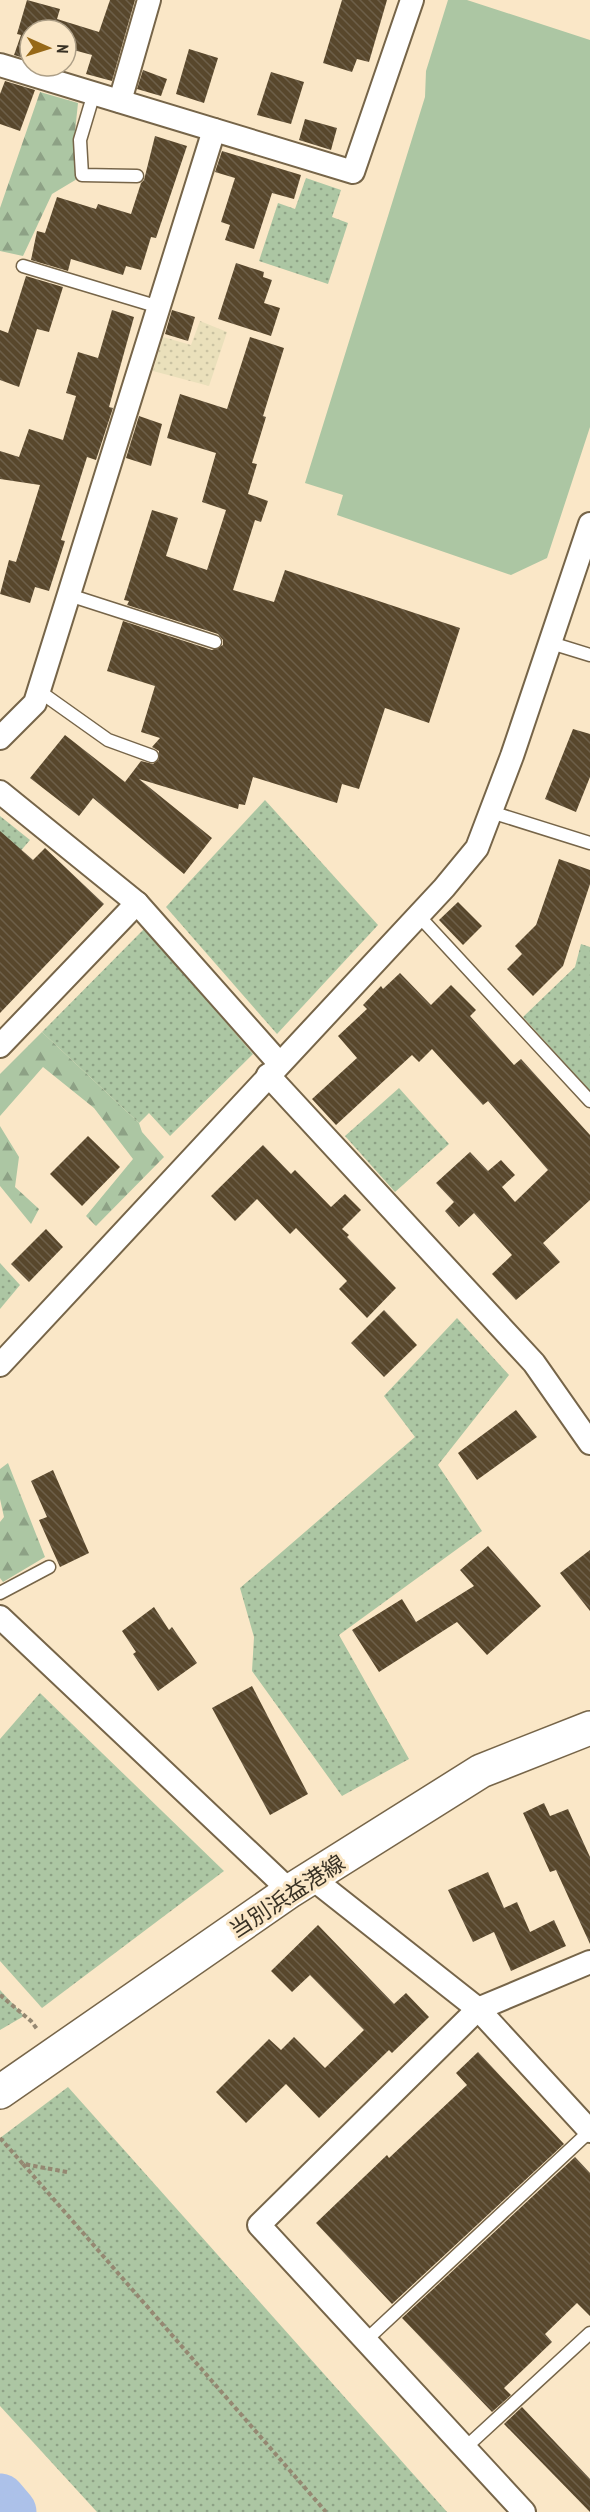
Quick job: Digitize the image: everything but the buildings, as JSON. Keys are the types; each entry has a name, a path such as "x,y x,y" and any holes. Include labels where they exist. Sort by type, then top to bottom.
{"main road":[{"name":"当別浜益港線","path":"0,2092 301,1885 482,1771 590,1728"}],"street":[{"path":"120,101 149,0"},
{"path":"0,65 352,172 412,0"},
{"path":"0,738 35,703 214,130"},
{"path":"0,1365 418,915 477,848 551,643 590,524"},
{"path":"0,792 137,903 274,1069 534,1363 586,1428"},
{"path":"0,1046 137,903"},
{"path":"0,1617 301,1885 478,2009 590,2131"},
{"path":"524,2512 259,2225 478,2009 590,1962"}],"lane":[{"path":"94,93 80,140 82,176 137,176"},
{"path":"23,266 159,306"},
{"path":"69,595 215,642"},
{"path":"551,643 590,655"},
{"path":"39,691 108,740 152,756"},
{"path":"491,812 590,843"},
{"path":"418,915 590,1101"},
{"path":"0,1593 50,1567"},
{"path":"365,2341 590,2131"},
{"path":"465,2448 590,2333"}],"path":[{"path":"0,2138 326,2512"},
{"path":"23,2164 67,2172"}],"green space":[{"path":"448,0 467,0 590,40 590,427 547,558 511,575 337,515 343,495 305,483 425,97 426,71"},
{"path":"40,92 78,103 74,141 77,179 52,194 23,256 0,251 0,208"},
{"path":"306,178 341,190 332,217 348,223 328,284 259,261 278,203 295,209"},
{"path":"265,800 378,925 277,1034 166,907"},
{"path":"0,816 30,840 0,875"},
{"path":"145,928 253,1054 170,1136 149,1113 139,1123 42,1032"},
{"path":"581,944 590,947 590,1091 523,1017 575,967"},
{"path":"42,1032 139,1123 142,1132 164,1157 96,1226 86,1216 133,1159 94,1108 43,1067 0,1116 0,1074"},
{"path":"399,1088 449,1144 395,1192 345,1136"},
{"path":"0,1126 19,1157 15,1187 39,1209 31,1224 0,1186"},
{"path":"0,1263 20,1285 0,1309"},
{"path":"457,1318 509,1375 438,1465 482,1531 339,1635 409,1759 342,1796 252,1671 254,1637 240,1588 415,1437 384,1396"},
{"path":"8,1463 45,1557 3,1582 0,1578 0,1522 4,1517 0,1499 0,1469"},
{"path":"40,1693 224,1871 42,2008 0,1961 0,1739"},
{"path":"0,1990 24,2016 0,2030"},
{"path":"68,2087 447,2512 97,2512 0,2406 0,2138"}],"sand":[{"path":"200,321 227,332 209,386 153,371 163,337 191,345"}],"waterway":[{"path":"0,2499 11,2512"}]}
